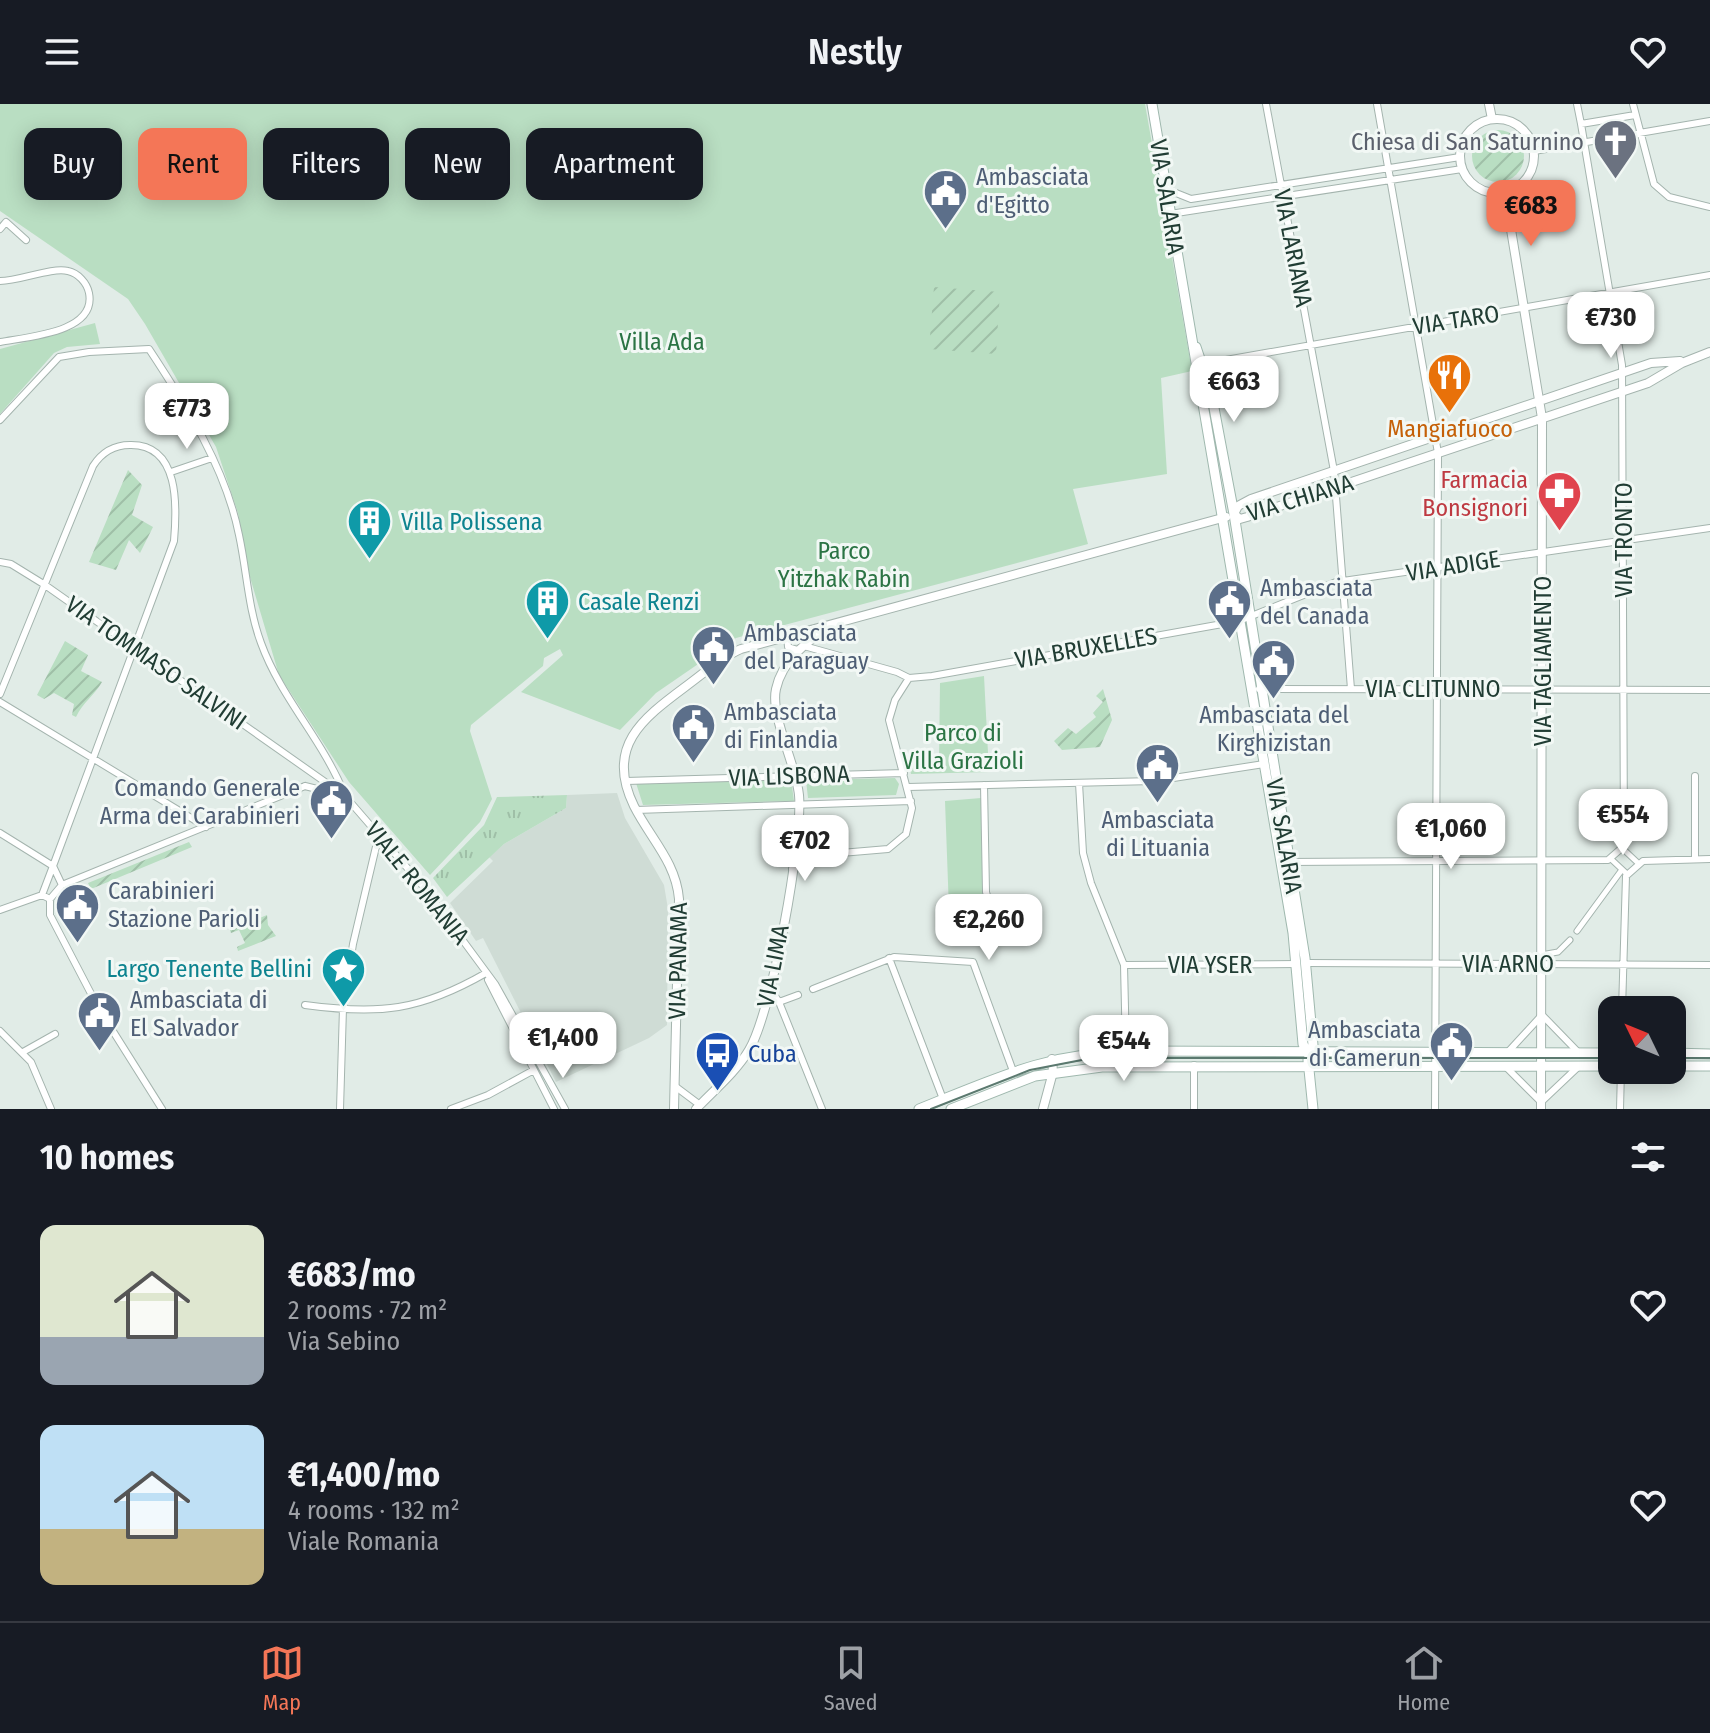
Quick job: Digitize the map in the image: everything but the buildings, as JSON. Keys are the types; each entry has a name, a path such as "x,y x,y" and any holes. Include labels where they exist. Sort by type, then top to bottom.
{"main road":[{"name":"VIA SALARIA","path":"1152,104 1192,336 1230,516 1313,1045 1308,1054 1313,1109"},
{"name":"VIA SALARIA","path":"1192,336 1203,364 1229,492 1230,516"},
{"name":"VIA SALARIA","path":"1256,689 1264,764 1285,862"},
{"path":"919,1109 1013,1071 1052,1059 1126,1051 1598,1053"},
{"path":"1686,1053 1710,1054"},
{"path":"951,1109 1053,1072 1194,1065 1598,1066"},
{"path":"1686,1066 1710,1066"}],"street":[{"name":"VIA LARIANA","path":"1266,104 1334,471 1351,689"},
{"path":"1377,104 1438,453 1435,1109"},
{"path":"1489,104 1492,119"},
{"name":"VIA TRONTO","path":"1577,104 1622,374 1625,541 1623,847"},
{"path":"1633,104 1649,173 1658,189 1669,197 1710,207"},
{"path":"1581,124 1635,115"},
{"path":"1492,119 1506,120 1519,126 1529,136 1534,151 1532,168 1526,180 1505,193 1479,189 1462,169 1460,157 1463,142 1471,129 1492,119"},
{"path":"1534,151 1710,121"},
{"path":"1166,189 1189,199 1460,157"},
{"path":"1170,214 1462,169"},
{"name":"VIA TAGLIAMENTO","path":"1505,193 1542,418 1541,1106"},
{"path":"0,229 6,222 26,240"},
{"path":"0,281 66,270 82,280 89,298 86,312 74,324 0,342"},
{"name":"VIA TARO","path":"1203,364 1710,275"},
{"path":"0,420 59,357 149,349 194,420 212,458 239,534 251,614 261,644 285,694 332,765 345,796"},
{"name":"VIA CHIANA","path":"1230,516 1244,518 1623,391 1663,376 1691,359 1710,352"},
{"name":"VIA CHIANA","path":"1230,516 1238,506 1251,499 1657,362 1691,359"},
{"path":"1657,362 1664,368 1663,376"},
{"path":"0,694 88,475 103,453 123,445 141,446 158,453 171,472 176,517 174,541 53,866 46,897 52,918 99,1009 162,1109"},
{"path":"171,472 212,458"},
{"path":"1229,492 1242,499 1251,499"},
{"path":"802,648 839,622 1230,516"},
{"name":"VIA ADIGE","path":"1244,620 1343,581 1436,570 1543,551 1710,528"},
{"name":"VIA TOMMASO SALVINI","path":"0,562 11,564 45,585 345,796"},
{"name":"VIA BRUXELLES","path":"909,678 1244,620"},
{"name":"VIA PANAMA","path":"674,1109 679,893 672,868 636,810 626,781 626,752 632,732 642,720 727,656 839,622"},
{"path":"790,637 801,637 802,648"},
{"path":"790,637 802,648 897,672 909,678 889,720 911,801 910,826 892,847 841,853 791,869"},
{"name":"VIA LIMA","path":"698,1107 752,1045 770,989 799,805 796,775 775,694 783,671 802,648"},
{"name":"VIA CLITUNNO","path":"1256,689 1710,690"},
{"path":"0,702 206,827"},
{"path":"908,787 1172,780 1264,764"},
{"path":"320,789 320,777 332,765"},
{"path":"0,910 46,897 62,885 305,786 310,781 310,770"},
{"name":"VIA LISBONA","path":"626,781 904,773"},
{"path":"1695,776 1695,859"},
{"path":"1079,783 1083,853 1091,883 1124,965 1126,1051"},
{"path":"984,785 986,892 993,916"},
{"path":"305,786 345,796"},
{"name":"VIALE ROMANIA","path":"345,796 422,885 503,997 554,1109"},
{"name":"VIA LISBONA","path":"636,810 911,801"},
{"path":"0,833 53,866 62,885"},
{"path":"340,1109 343,1008 379,834"},
{"path":"1609,860 1623,847 1641,862"},
{"path":"1577,931 1625,874 1641,862 1710,859"},
{"path":"1285,862 1609,860 1625,874"},
{"path":"1622,996 1625,874"},
{"path":"1541,959 1560,951 1570,940"},
{"path":"889,958 943,1099"},
{"path":"813,989 889,958 973,962 1013,1071"},
{"name":"VIA ARNO","path":"1301,964 1436,964 1541,959 1623,965 1710,965"},
{"name":"VIA YSER","path":"1124,965 1301,964"},
{"path":"305,1005 406,1008 441,996 486,973"},
{"path":"770,989 779,1002 822,1109"},
{"path":"779,1002 798,995"},
{"path":"1507,1053 1542,1015 1578,1052"},
{"path":"0,1031 23,1052 40,1077 51,1109"},
{"path":"23,1052 55,1034"},
{"path":"1043,1109 1053,1072 1052,1059"},
{"path":"1194,1065 1194,1109"},
{"path":"1505,1066 1541,1106 1578,1067"},
{"path":"451,1109 488,1095 536,1069"},
{"name":"VIALE ROMANIA","path":"536,1069 565,1109"},
{"path":"1620,1109 1621,1084"},
{"path":"676,1087 698,1107"}],"shaded area":[{"path":"617,793 625,818 664,885 668,909 667,1025 649,1038 556,1082 483,938 476,941 450,903 493,861 489,857 504,844 566,808 567,795"}],"green space":[{"name":"Villa Ada","path":"0,104 1145,104 1192,371 1161,378 1167,474 1073,489 1088,544 736,638 656,693 620,730 521,692 563,655 560,649 544,658 543,666 471,725 470,731 492,799 480,822 430,875 349,782 279,675 247,567 238,513 216,447 145,324 128,299 0,211"},
{"path":"1498,130 1517,137 1524,156 1517,175 1498,182 1479,175 1472,156 1479,137"},
{"path":"934,287 1000,292 996,354 929,349"},
{"path":"95,323 100,344 67,347 54,353 0,414 0,349"},
{"path":"128,470 142,485 132,515 153,527 140,553 129,540 116,570 89,562"},
{"path":"65,641 88,655 81,671 102,682 76,717 72,715 74,704 54,693 44,699 37,695"},
{"name":"Parco di Villa Grazioli","path":"984,676 989,772 911,774 909,763 939,762 940,683"},
{"path":"1103,689 1112,720 1100,747 1062,750 1054,741 1068,728 1076,734 1096,717 1093,713 1103,702 1096,696"},
{"path":"895,778 899,784 896,795 808,798 806,780"},
{"path":"791,779 794,801 643,805 636,783"},
{"path":"567,795 566,808 504,844 447,897 433,878 484,825 497,797"},
{"path":"981,798 983,909 949,910 945,801"},
{"path":"189,842 192,847 91,889 88,883"},
{"path":"267,915 268,925 276,936 238,951 237,947 245,943 239,930 231,933 230,930"}],"tram line":[{"path":"931,1109 1030,1070 1092,1058 1598,1058"},
{"path":"1686,1058 1710,1058"}],"place":[{"name":"Chiesa di San Saturnino","path":"1615,181"},
{"name":"Ambasciata d'Egitto","path":"945,230"},
{"name":"Mangiafuoco","path":"1450,414"},
{"name":"Farmacia Bonsignori","path":"1559,533"},
{"name":"Villa Polissena","path":"370,561"},
{"name":"Casale Renzi","path":"547,641"},
{"name":"Ambasciata del Canada","path":"1229,641"},
{"name":"Ambasciata del Paraguay","path":"713,686"},
{"name":"Ambasciata del Kirghizistan","path":"1274,700"},
{"name":"Ambasciata di Finlandia","path":"693,765"},
{"name":"Ambasciata di Lituania","path":"1158,805"},
{"name":"Comando Generale Arma dei Carabinieri","path":"331,841"},
{"name":"Carabinieri Stazione Parioli","path":"77,944"},
{"name":"Largo Tenente Bellini","path":"343,1008"},
{"name":"Ambasciata di El Salvador","path":"99,1053"},
{"name":"Ambasciata di Camerun","path":"1452,1083"},
{"name":"Cuba","path":"717,1093"}],"park label":[{"name":"Parco Yitzhak Rabin","path":"844,565"}]}
